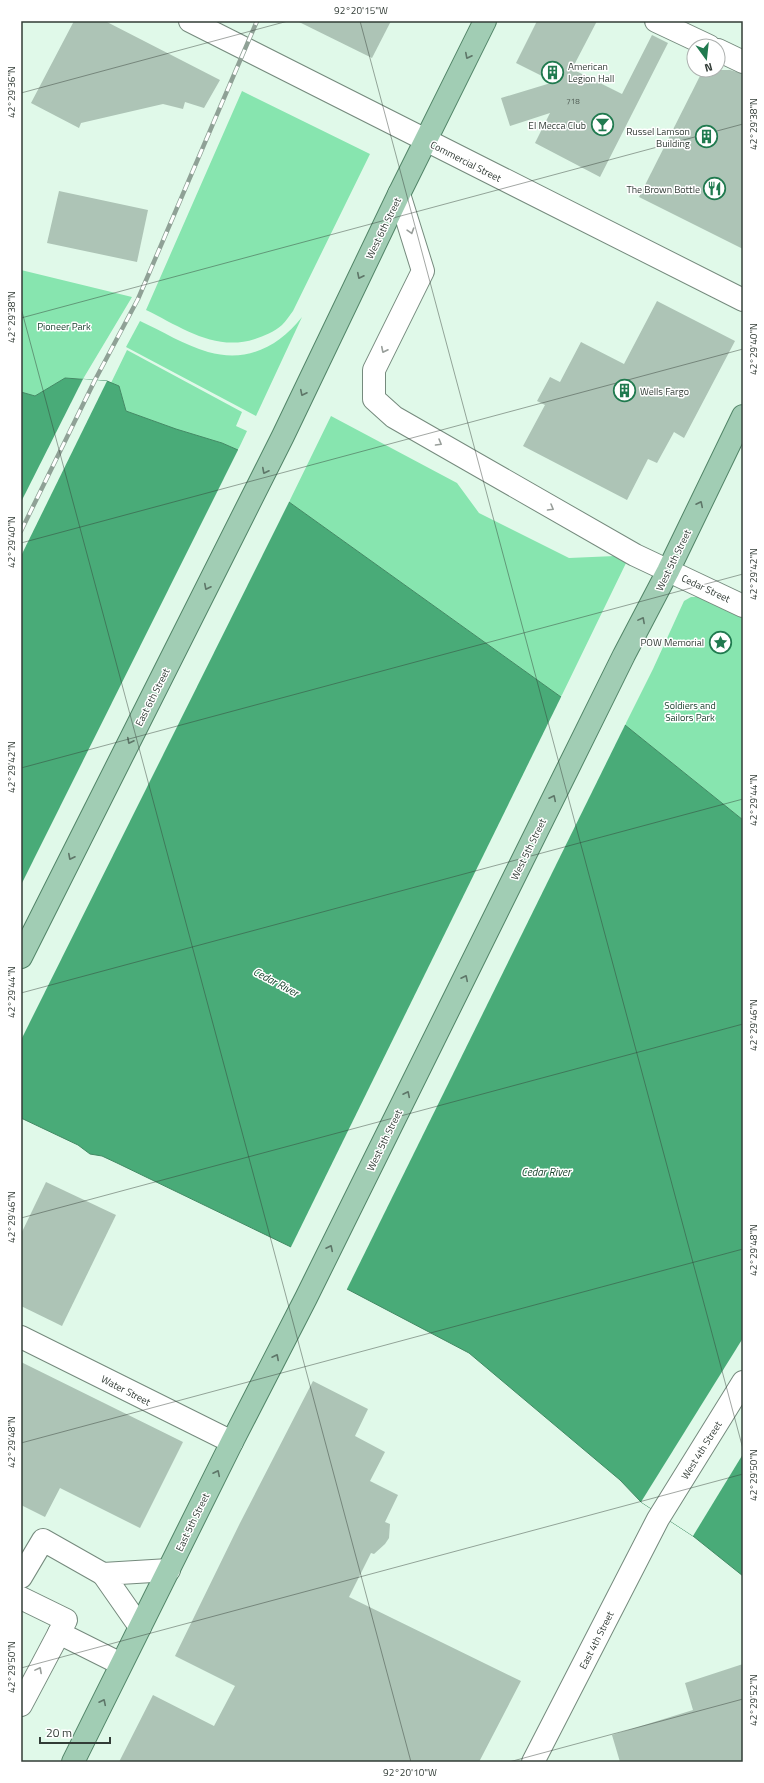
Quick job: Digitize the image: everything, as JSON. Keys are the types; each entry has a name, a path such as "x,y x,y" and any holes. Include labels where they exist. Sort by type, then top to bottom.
{"main road":[{"name":"West 6th Street","path":"283,436 399,194 485,21"},
{"name":"West 5th Street","path":"313,1283 624,655 668,571 743,416"},
{"name":"East 6th Street","path":"21,958 283,436"},
{"name":"East 5th Street","path":"73,1762 313,1283"}],"street":[{"name":"Commercial Street","path":"190,21 743,300"},
{"path":"656,21 692,38"},
{"path":"726,54 743,62"},
{"name":"Cedar Street","path":"399,194 423,271 374,370 374,399 394,417 635,556 743,606"},
{"name":"Water Street","path":"21,1337 232,1442"},
{"name":"West 4th Street","path":"658,1519 743,1382"},
{"name":"East 4th Street","path":"533,1762 658,1519"},
{"path":"21,1577 28,1551 43,1540 103,1574 140,1627"},
{"path":"103,1574 169,1570"},
{"path":"21,1598 66,1620 21,1705"},
{"path":"59,1633 122,1664"}],"green space":[{"path":"242,91 370,154 293,311 288,318 282,325 262,337 240,342 226,342 199,336 146,310"},
{"name":"Pioneer Park","path":"21,270 132,297 83,379 65,378 35,396 21,392"},
{"path":"302,317 256,416 126,347 140,321 182,342 208,352 222,355 249,354 261,350 283,337"},
{"path":"127,350 242,412 236,426 247,431 238,450 222,443 176,429 126,411 119,386 111,383"},
{"path":"331,416 457,483 479,513 569,558 615,556 627,561 561,697 289,502"},
{"name":"Soldiers and Sailors Park","path":"691,597 701,597 743,618 743,820 625,725 653,669 684,601"}],"water":[{"name":"Cedar River","path":"65,378 107,381 119,386 126,411 176,429 222,443 238,450 289,502 561,697 625,725 743,820 743,1576 693,1536 641,1502 620,1480 469,1353 347,1289 291,1247 102,1156 90,1154 78,1145 21,1118 21,392 35,396"}],"pier":[{"path":"83,379 107,381 21,556 21,502"},
{"path":"239,448 290,500 21,1040 21,885"},
{"path":"562,695 626,723 346,1291 290,1249"},
{"path":"743,1338 743,1454 693,1536 641,1502"}],"building":[{"path":"74,21 105,21 220,80 204,108 185,102 183,109 163,104 81,123 79,128 31,103"},
{"path":"297,21 391,21 372,58"},
{"path":"537,21 597,21 572,69 622,94 652,35 668,43 600,177 535,143 550,113 510,126 501,98 554,82 516,63"},
{"name":"Russel Lamson Building","path":"726,70 743,74 743,249 639,197 699,78 726,78"},
{"path":"59,191 148,210 137,262 47,243"},
{"name":"Wells Fargo","path":"657,301 735,341 684,438 674,432 657,463 648,459 627,500 523,446 545,405 537,401 550,377 560,382 581,342 624,364"},
{"path":"46,1182 116,1215 62,1326 21,1306 21,1234"},
{"path":"21,1362 183,1442 140,1528 60,1488 45,1517 21,1505"},
{"path":"313,1381 368,1409 355,1436 385,1452 370,1481 398,1495 385,1522 390,1524 389,1538 374,1554 371,1553 349,1597 521,1681 479,1762 119,1762 153,1695 214,1726 235,1686 175,1656 240,1523"},
{"path":"743,1664 743,1762 620,1762 612,1735 693,1710 685,1683"}],"railway":[{"path":"21,531 95,380 138,299 257,21"}],"place":[{"name":"American Legion Hall","path":"552,72"},
{"name":"El Mecca Club","path":"602,125"},
{"name":"Russel Lamson Building","path":"706,137"},
{"name":"The Brown Bottle","path":"715,189"},
{"name":"Wells Fargo","path":"625,391"},
{"name":"POW Memorial","path":"720,642"}]}
